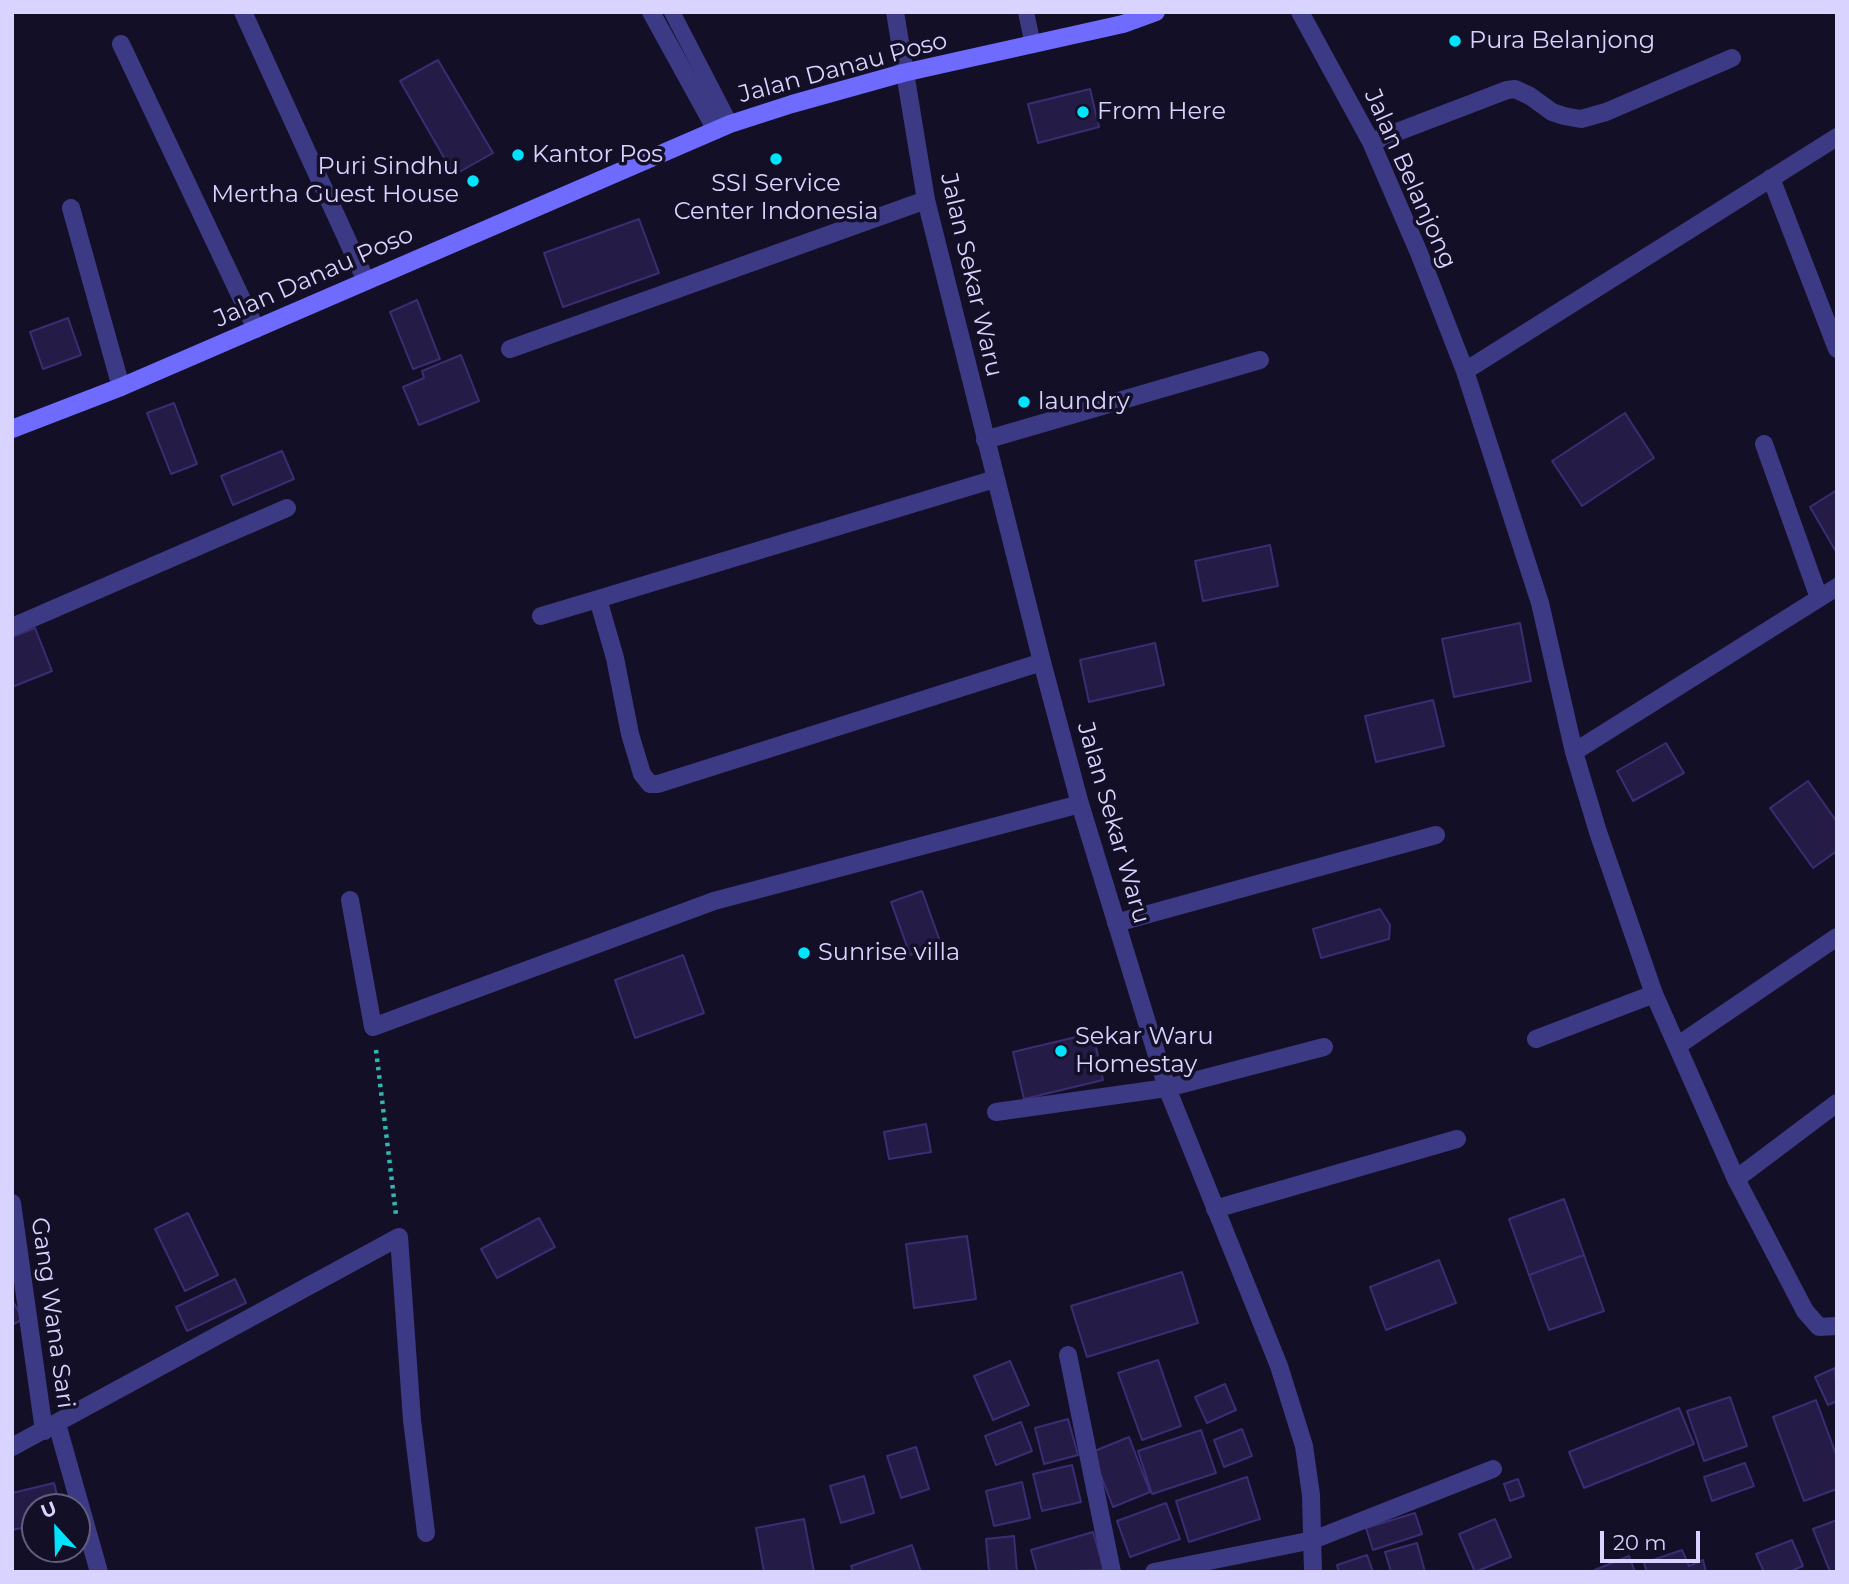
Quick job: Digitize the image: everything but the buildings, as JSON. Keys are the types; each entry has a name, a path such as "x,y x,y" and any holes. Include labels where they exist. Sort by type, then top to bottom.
{"street":[{"path":"243,12 366,281"},
{"path":"651,12 723,127"},
{"name":"Jalan Sekar Waru","path":"895,12 926,200 985,440 1080,804 1167,1088 1279,1367 1304,1446 1311,1495 1313,1572"},
{"name":"Jalan Danau Poso","path":"12,429 121,387 723,127 792,104 903,73 1123,24 1156,12"},
{"name":"Jalan Belanjong","path":"1300,12 1371,142 1419,253 1465,372 1540,603 1574,752 1598,832 1654,994 1736,1179 1805,1311 1819,1327 1837,1326"},
{"path":"121,44 256,329"},
{"path":"1371,142 1507,90 1516,89 1564,117 1589,118 1732,58"},
{"path":"1465,372 1837,137"},
{"path":"1771,178 1837,349"},
{"path":"510,349 926,200"},
{"path":"71,208 121,387"},
{"path":"985,440 1260,360"},
{"path":"1764,444 1819,598"},
{"path":"541,616 995,479"},
{"path":"12,627 288,508"},
{"path":"1574,752 1837,587"},
{"path":"598,598 615,658 630,734 642,774 650,784 658,784 1042,662"},
{"path":"350,900 373,1027 714,901 1080,804"},
{"path":"1116,923 1436,835"},
{"path":"1677,1046 1837,937"},
{"path":"1536,1039 1654,994"},
{"path":"996,1112 1167,1088 1324,1047"},
{"path":"1736,1179 1837,1103"},
{"path":"1215,1209 1457,1139"},
{"name":"Gang Wana Sari","path":"12,1203 50,1427 99,1572"},
{"path":"12,1447 399,1237 412,1420 426,1533"},
{"path":"1068,1355 1112,1572"},
{"path":"1154,1572 1313,1540 1493,1469"}],"lane":[{"path":"672,12 723,127"},
{"path":"1026,12 1033,45"}],"path":[{"path":"373,1027 399,1237"}],"place":[{"name":"Pura Belanjong","path":"1455,41"},
{"name":"From Here","path":"1083,112"},
{"name":"Kantor Pos","path":"518,155"},
{"name":"SSI Service Center Indonesia","path":"776,159"},
{"name":"Puri Sindhu Mertha Guest House","path":"473,181"},
{"name":"laundry","path":"1024,402"},
{"name":"Sunrise villa","path":"804,953"},
{"name":"Sekar Waru Homestay","path":"1061,1051"}]}
